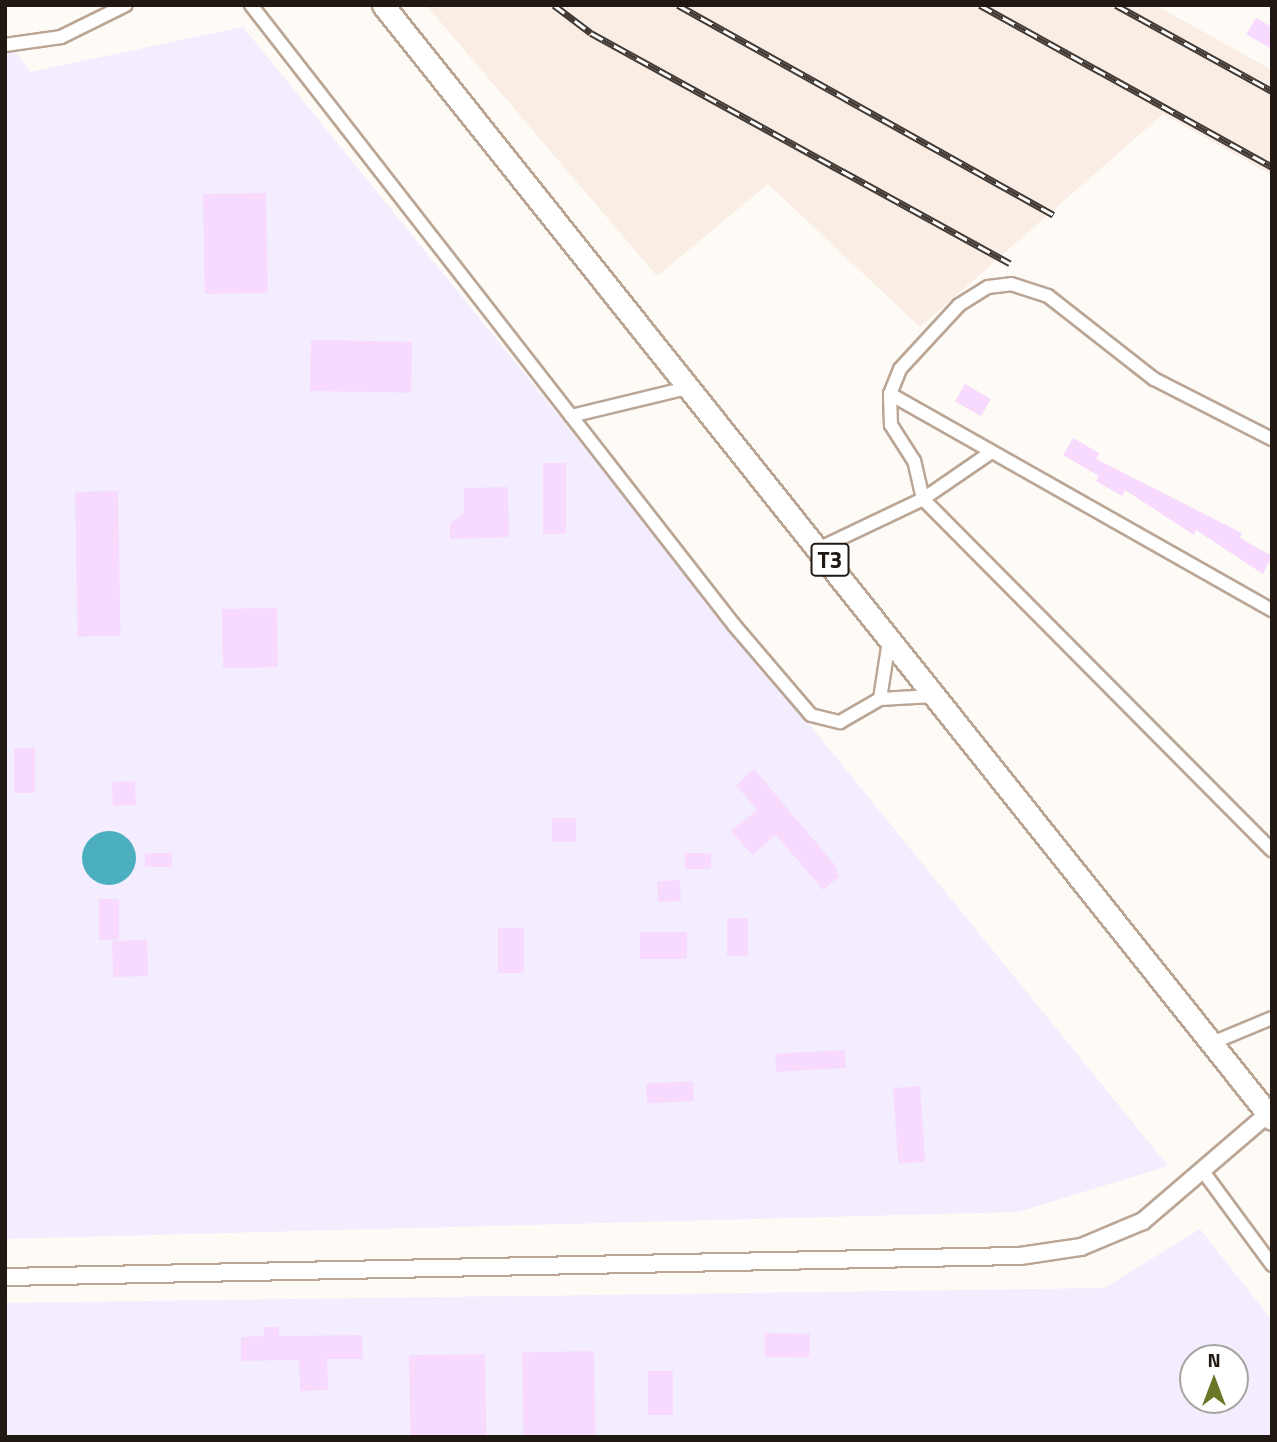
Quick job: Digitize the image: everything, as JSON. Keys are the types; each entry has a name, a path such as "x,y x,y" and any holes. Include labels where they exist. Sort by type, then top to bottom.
{"highway":[{"name":"T3","path":"383,5 939,696 1270,1116"}],"street":[{"path":"5,45 61,37 126,5"},
{"path":"251,5 571,416 811,715 839,722 880,699 939,696"},
{"path":"1272,439 1135,368 1048,296 1021,285 988,288 959,304 900,369 890,394 891,425 914,461 923,499 1272,850"},
{"path":"571,416 691,387"},
{"path":"890,394 990,453 1272,610"},
{"path":"820,548 923,499 990,453"},
{"path":"880,699 890,635"},
{"path":"1212,1043 1272,1018"},
{"path":"5,1278 1020,1256 1108,1238 1143,1221 1205,1174 1270,1116"},
{"path":"1205,1174 1272,1265"}],"shaded area":[{"path":"426,5 1155,5 1272,70 1272,175 1163,114 920,327 768,184 657,276"},
{"path":"243,27 1168,1166 1018,1212 5,1239 5,37 30,72"},
{"path":"1200,1229 1272,1320 1272,1437 5,1437 5,1303 1104,1288"}],"water":[{"path":"109,831 128,839 136,858 128,877 109,885 90,877 82,858 90,839"}],"building":[{"path":"1256,18 1272,27 1272,49 1246,34"},
{"path":"266,193 268,293 205,294 203,194"},
{"path":"311,340 412,342 411,393 310,391"},
{"path":"965,384 991,399 981,416 955,401"},
{"path":"1073,438 1099,453 1096,459 1242,533 1240,538 1272,556 1263,574 1196,530 1194,535 1125,490 1122,496 1096,481 1099,476 1063,455"},
{"path":"543,463 566,463 566,534 543,534"},
{"path":"508,487 509,537 450,539 450,524 464,513 464,488"},
{"path":"118,491 121,636 78,637 75,492"},
{"path":"277,608 278,667 223,668 222,609"},
{"path":"14,748 35,748 35,793 14,793"},
{"path":"754,769 835,865 839,877 823,890 776,835 752,855 731,831 757,810 736,785"},
{"path":"135,781 136,805 113,806 112,782"},
{"path":"552,818 576,818 576,842 552,842"},
{"path":"145,853 172,853 172,867 145,867"},
{"path":"685,853 711,853 711,869 685,869"},
{"path":"680,880 681,901 658,902 657,881"},
{"path":"99,899 119,899 119,940 99,940"},
{"path":"727,918 748,918 748,956 727,956"},
{"path":"498,928 524,928 524,973 498,973"},
{"path":"640,932 687,932 687,959 640,959"},
{"path":"147,940 148,976 113,977 112,941"},
{"path":"845,1050 846,1068 776,1072 775,1054"},
{"path":"693,1081 694,1101 647,1103 646,1083"},
{"path":"920,1086 925,1162 898,1164 893,1088"},
{"path":"264,1327 279,1327 279,1336 362,1335 363,1359 327,1359 328,1390 300,1391 299,1360 241,1361 241,1337 264,1336"},
{"path":"765,1333 810,1334 810,1358 765,1357"},
{"path":"594,1351 596,1437 523,1437 522,1352"},
{"path":"485,1354 486,1437 410,1437 409,1355"},
{"path":"648,1371 673,1371 673,1415 648,1415"}],"railway":[{"path":"554,5 591,33 1010,263"},
{"path":"678,5 1053,215"},
{"path":"980,5 1272,167"},
{"path":"1116,5 1272,91"}]}
